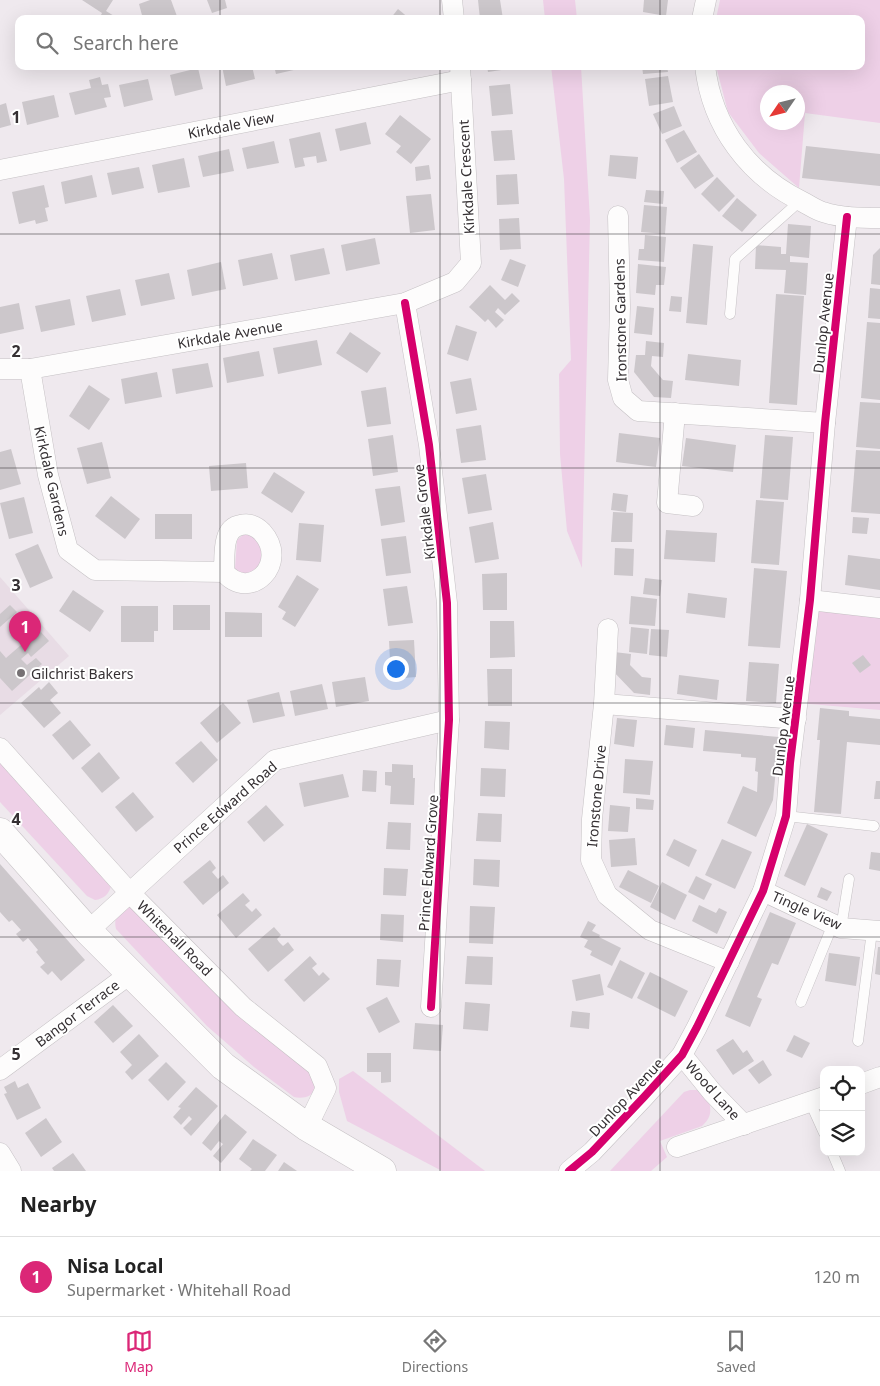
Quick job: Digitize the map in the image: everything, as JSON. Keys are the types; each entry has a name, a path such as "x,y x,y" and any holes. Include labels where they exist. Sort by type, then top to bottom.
{"main road":[{"path":"0,832 88,931 223,1066 307,1127 382,1171"}],"street":[{"path":"452,0 454,15"},
{"path":"703,15 706,0"},
{"path":"705,70 707,86 717,116 732,144 750,166 772,184 822,212 847,217 880,218"},
{"name":"Kirkdale View","path":"0,170 460,73"},
{"name":"Kirkdale Crescent","path":"455,282 471,263 460,73"},
{"name":"Ironstone Gardens","path":"618,216 620,307 618,380 623,398 638,411 825,423"},
{"name":"Dunlop Avenue","path":"569,1171 592,1152 682,1055 763,891 786,816 810,600 825,423 847,217"},
{"name":"Kirkdale Avenue","path":"0,369 30,369 405,303 455,282"},
{"name":"Kirkdale Grove","path":"405,303 429,446 448,603 449,720"},
{"name":"Kirkdale Gardens","path":"30,369 48,475 68,550 95,570 224,572"},
{"path":"675,413 659,501 693,506"},
{"path":"810,600 880,608"},
{"name":"Ironstone Drive","path":"608,629 604,704 592,819 591,860 607,895 650,930 729,962"},
{"path":"604,704 796,719"},
{"name":"Prince Edward Road","path":"88,931 275,760 449,720"},
{"name":"Prince Edward Grove","path":"431,1007 449,720"},
{"name":"Whitehall Road","path":"0,748 129,892 243,1006 317,1066 326,1088 307,1127"},
{"name":"Tingle View","path":"763,891 837,926 876,931"},
{"name":"Bangor Terrace","path":"0,1070 130,974"},
{"name":"Wood Lane","path":"682,1055 712,1092 744,1125"},
{"path":"865,1083 880,1077"},
{"name":"Wood Lane","path":"677,1147 817,1099"},
{"path":"0,1153 11,1171"}],"lane":[{"path":"730,314 735,259 800,200"},
{"path":"786,816 874,826"},
{"path":"801,1002 837,926 849,879"},
{"path":"858,1042 876,931"},
{"path":"817,1099 820,1114"},
{"path":"834,1156 840,1171"}],"shaded area":[{"path":"543,0 575,0 577,15 545,15"},
{"path":"720,0 880,0 880,123 805,113 805,85 760,85 760,130 804,130 799,188 759,153 728,112 717,70 865,70 865,15 717,15"},
{"path":"551,70 581,70 590,220 582,568 567,531 560,454 559,374 571,360 564,179"},
{"path":"244,534 251,534 260,544 263,559 255,571 244,575 235,569 237,540"},
{"path":"0,577 69,656 0,715"},
{"path":"810,600 880,608 880,710 798,703"},
{"path":"0,757 111,885 104,897 95,900 87,896 0,802"},
{"path":"129,905 310,1072 314,1084 310,1095 300,1098 294,1097 254,1067 207,1026 116,929 116,918"},
{"path":"353,1071 485,1171 442,1171 347,1121 339,1092 339,1079"},
{"path":"697,1090 709,1102 710,1115 705,1123 702,1126 660,1141 667,1157 651,1171 610,1171 684,1092"}],"building":[{"path":"82,0 113,0 106,11 112,15 101,15 102,13"},
{"path":"150,0 171,0 177,15 142,15 139,4"},
{"path":"207,0 225,0 227,8 212,13"},
{"path":"478,0 500,0 502,15 480,15"},
{"path":"644,0 668,0 666,15 643,12"},
{"path":"398,9 405,15 393,15"},
{"path":"198,70 203,89 175,96 170,75"},
{"path":"223,70 253,70 255,79 226,86"},
{"path":"275,70 294,70 276,74"},
{"path":"642,70 668,70 668,72 643,74"},
{"path":"668,76 673,102 649,106 645,79"},
{"path":"100,77 102,85 108,84 111,97 104,98 107,107 75,115 69,93 91,88 89,80"},
{"path":"148,79 153,100 124,107 119,85"},
{"path":"510,84 513,114 492,116 489,86"},
{"path":"54,95 59,117 27,125 22,102"},
{"path":"6,103 11,125 0,128 0,105"},
{"path":"674,106 682,126 662,134 653,114"},
{"path":"400,115 431,139 411,164 396,152 401,146 385,134"},
{"path":"366,122 371,144 340,151 335,129"},
{"path":"512,130 515,160 494,161 491,131"},
{"path":"684,130 697,152 677,163 665,140"},
{"path":"320,132 327,161 317,163 316,156 303,158 305,166 295,168 289,139"},
{"path":"274,141 279,163 247,169 242,148"},
{"path":"806,146 880,154 880,186 802,178"},
{"path":"229,149 234,171 203,177 198,156"},
{"path":"699,154 714,176 695,189 680,168"},
{"path":"610,155 638,157 636,179 608,176"},
{"path":"184,158 190,187 158,193 152,165"},
{"path":"429,165 431,179 416,181 415,167"},
{"path":"139,167 144,188 112,195 107,173"},
{"path":"517,174 519,204 497,205 496,175"},
{"path":"92,175 97,197 65,204 61,182"},
{"path":"717,177 735,196 719,212 701,194"},
{"path":"44,185 49,207 45,208 48,221 36,224 35,220 19,224 12,192"},
{"path":"646,190 664,191 663,204 644,202"},
{"path":"431,194 435,230 410,233 406,196"},
{"path":"737,198 757,215 742,232 722,216"},
{"path":"644,205 667,207 665,234 641,232"},
{"path":"519,218 521,249 500,250 499,219"},
{"path":"788,224 811,226 809,258 790,256 790,262 808,263 806,295 784,293 786,270 755,269 756,245 781,247 781,254 786,254"},
{"path":"645,235 666,237 664,262 638,260 639,249 644,249"},
{"path":"375,238 380,264 346,271 341,245"},
{"path":"693,244 713,246 707,325 686,323"},
{"path":"324,248 330,274 295,281 290,255"},
{"path":"880,248 880,285 871,284 873,255"},
{"path":"272,253 278,279 243,286 238,260"},
{"path":"510,259 526,265 518,287 501,280"},
{"path":"221,262 226,289 192,296 187,270"},
{"path":"638,264 666,267 664,285 656,285 655,295 636,293"},
{"path":"169,273 175,299 141,306 135,280"},
{"path":"490,285 505,300 512,293 520,301 505,315 498,308 495,312 504,320 496,328 488,319 485,322 469,307"},
{"path":"870,288 880,289 880,319 868,318"},
{"path":"120,289 126,315 92,322 86,296"},
{"path":"776,294 804,296 797,405 769,403"},
{"path":"671,296 682,297 681,312 669,311"},
{"path":"70,299 75,325 41,332 35,306"},
{"path":"19,303 24,329 0,334 0,307"},
{"path":"637,306 654,308 652,335 634,333"},
{"path":"867,322 880,323 880,400 861,398"},
{"path":"456,325 477,332 468,361 447,354"},
{"path":"350,332 381,353 367,373 336,353"},
{"path":"317,340 322,365 278,374 273,348"},
{"path":"646,341 664,343 663,357 652,356 651,366 663,380 673,381 671,398 654,397 634,372 636,355 645,355"},
{"path":"259,351 264,376 227,383 223,358"},
{"path":"688,354 741,360 739,386 685,380"},
{"path":"208,363 213,387 176,394 172,369"},
{"path":"157,372 162,397 125,404 121,379"},
{"path":"471,378 477,410 456,414 450,382"},
{"path":"89,385 110,399 89,430 69,416"},
{"path":"386,387 391,424 367,427 361,391"},
{"path":"860,402 880,403 880,449 856,447"},
{"path":"481,425 486,460 461,463 456,429"},
{"path":"619,433 660,438 656,467 616,462"},
{"path":"393,435 398,472 373,476 368,439"},
{"path":"765,435 793,437 788,500 760,498"},
{"path":"686,438 736,445 733,472 682,466"},
{"path":"102,442 111,478 87,484 77,448"},
{"path":"11,449 21,484 0,490 0,452"},
{"path":"856,450 880,451 880,514 851,512"},
{"path":"246,463 248,488 211,491 209,466"},
{"path":"274,472 305,492 292,513 261,493"},
{"path":"486,474 492,510 468,514 462,478"},
{"path":"400,486 405,522 381,526 375,489"},
{"path":"613,493 628,495 626,512 611,510"},
{"path":"111,496 140,519 125,539 95,516"},
{"path":"24,497 33,533 9,539 0,503"},
{"path":"756,500 784,502 779,565 751,563"},
{"path":"613,512 633,513 632,542 611,542"},
{"path":"155,514 192,514 192,539 155,539"},
{"path":"853,517 869,518 867,534 852,533"},
{"path":"493,522 499,559 475,563 469,527"},
{"path":"299,523 324,525 321,562 296,560"},
{"path":"666,530 717,533 715,562 664,559"},
{"path":"406,536 411,573 386,576 381,539"},
{"path":"38,544 53,578 30,588 15,554"},
{"path":"615,548 634,549 633,576 614,575"},
{"path":"848,555 880,559 880,590 845,585"},
{"path":"754,568 787,571 780,648 748,646"},
{"path":"507,573 507,610 483,610 482,574"},
{"path":"297,575 319,589 295,627 282,619 286,612 278,607"},
{"path":"645,578 662,580 660,596 643,594"},
{"path":"407,586 413,623 388,626 383,589"},
{"path":"73,590 104,611 90,632 59,611"},
{"path":"688,593 727,598 725,618 686,613"},
{"path":"631,596 657,599 655,626 629,624"},
{"path":"10,605 17,612 0,627 0,614"},
{"path":"173,605 210,605 210,630 173,630"},
{"path":"121,606 158,606 158,631 154,631 154,642 121,642"},
{"path":"225,612 262,613 262,637 225,637"},
{"path":"490,621 514,621 515,657 490,658"},
{"path":"33,623 49,641 31,657 28,653 21,659 27,665 36,658 42,664 12,691 0,678 0,651 6,658 21,645 15,638"},
{"path":"631,627 649,629 647,654 629,652"},
{"path":"651,629 669,630 667,657 649,655"},
{"path":"414,640 416,677 391,679 389,641"},
{"path":"614,652 631,654 630,665 642,677 651,678 650,695 634,693 612,670"},
{"path":"863,655 871,665 860,673 852,663"},
{"path":"749,662 779,664 776,703 746,701"},
{"path":"487,669 512,669 512,706 488,706"},
{"path":"679,675 719,680 717,700 677,694"},
{"path":"365,677 369,701 336,707 332,682"},
{"path":"49,682 58,693 50,700 61,713 44,728 21,703 39,687 41,690"},
{"path":"322,684 328,709 295,716 290,691"},
{"path":"279,692 285,716 253,723 247,700"},
{"path":"223,703 241,723 217,743 200,723"},
{"path":"820,708 849,711 849,716 880,719 880,745 847,742 841,814 814,812 820,740 817,740"},
{"path":"617,718 637,720 634,747 614,744"},
{"path":"70,720 91,745 73,760 52,735"},
{"path":"485,721 510,722 509,750 484,748"},
{"path":"666,725 695,728 693,748 664,745"},
{"path":"705,730 779,737 773,800 756,837 727,823 743,786 757,792 758,772 755,771 756,758 741,757 741,754 703,751"},
{"path":"201,741 218,760 193,783 175,763"},
{"path":"99,752 120,778 102,793 81,768"},
{"path":"625,759 653,761 650,795 623,793"},
{"path":"392,764 413,765 413,778 415,778 414,805 390,804 391,786 385,785 385,772 392,772"},
{"path":"481,768 506,769 505,797 480,796"},
{"path":"363,770 377,771 376,792 362,791"},
{"path":"343,774 349,797 304,807 299,783"},
{"path":"876,781 880,781 880,799 874,799"},
{"path":"133,792 154,817 136,832 115,807"},
{"path":"636,798 654,800 653,810 636,809"},
{"path":"266,805 284,825 264,842 247,822"},
{"path":"610,805 630,807 628,832 608,831"},
{"path":"478,813 502,814 501,842 476,841"},
{"path":"388,822 411,823 410,850 386,849"},
{"path":"807,824 828,834 805,886 784,876"},
{"path":"635,838 637,865 611,867 609,840"},
{"path":"674,839 697,850 689,867 666,855"},
{"path":"722,839 752,852 735,889 705,875"},
{"path":"871,852 880,853 880,871 869,869"},
{"path":"474,859 500,860 499,887 473,885"},
{"path":"210,860 216,868 212,872 218,879 223,875 229,883 203,905 183,882"},
{"path":"0,864 85,960 61,981 52,971 48,975 40,967 45,963 36,952 38,950 28,938 23,942 16,934 21,930 12,920 9,922 0,912"},
{"path":"384,868 408,869 406,896 383,895"},
{"path":"628,870 659,886 651,903 619,887"},
{"path":"696,876 712,884 704,900 688,892"},
{"path":"662,882 687,895 675,920 650,907"},
{"path":"821,887 832,892 827,901 817,897"},
{"path":"243,893 250,901 245,905 252,912 256,908 262,915 236,938 217,915"},
{"path":"699,905 716,913 719,908 727,912 717,934 692,921"},
{"path":"470,906 495,907 493,944 469,943"},
{"path":"770,912 796,923 778,965 772,963 757,997 762,999 750,1027 725,1016"},
{"path":"381,914 404,915 403,942 380,940"},
{"path":"588,921 596,925 592,931 600,935 599,937 621,948 612,966 590,955 592,951 584,947 588,940 580,937"},
{"path":"274,927 281,935 277,939 279,942 283,946 288,942 294,950 268,972 248,949"},
{"path":"878,947 880,947 880,975 875,974"},
{"path":"829,953 860,957 856,986 825,981"},
{"path":"310,956 317,964 312,968 319,976 323,972 330,979 304,1002 284,980"},
{"path":"467,956 493,957 492,985 465,984"},
{"path":"377,959 401,960 399,987 376,985"},
{"path":"620,960 645,973 632,999 607,987"},
{"path":"650,972 688,991 675,1017 637,998"},
{"path":"600,974 604,995 576,1001 572,980"},
{"path":"387,997 400,1022 379,1033 366,1008"},
{"path":"465,1002 490,1004 488,1031 463,1029"},
{"path":"113,1005 133,1026 113,1043 94,1022"},
{"path":"572,1011 590,1013 589,1029 570,1027"},
{"path":"415,1023 443,1025 441,1051 413,1049"},
{"path":"139,1034 159,1056 132,1080 125,1072 132,1065 120,1052"},
{"path":"794,1035 810,1043 802,1058 786,1051"},
{"path":"733,1039 743,1053 747,1050 754,1061 733,1075 716,1050"},
{"path":"367,1053 391,1053 391,1082 381,1083 381,1072 367,1072"},
{"path":"763,1060 772,1075 759,1084 748,1070"},
{"path":"166,1062 186,1082 168,1101 148,1080"},
{"path":"15,1081 18,1088 28,1083 41,1108 17,1120 4,1094 7,1093 4,1087"},
{"path":"196,1087 218,1106 191,1136 183,1128 192,1119 189,1116 181,1125 173,1117 181,1108 178,1107"},
{"path":"225,1114 247,1132 221,1163 213,1156 223,1144 219,1141 211,1151 202,1143"},
{"path":"46,1118 62,1142 41,1157 25,1133"},
{"path":"253,1139 277,1155 265,1171 250,1171 252,1169 239,1159"},
{"path":"73,1153 86,1171 54,1171 52,1168"},
{"path":"284,1162 297,1171 278,1171"}],"cycle path":[{"path":"569,1171 592,1152 682,1055 763,891 786,816 790,763 810,600 825,423 847,217"},
{"path":"405,303 429,445 447,603 449,720 431,1007"}],"place":[{"name":"Nisa Local","path":"25,652"},
{"name":"Gilchrist Bakers","path":"21,673"}]}
